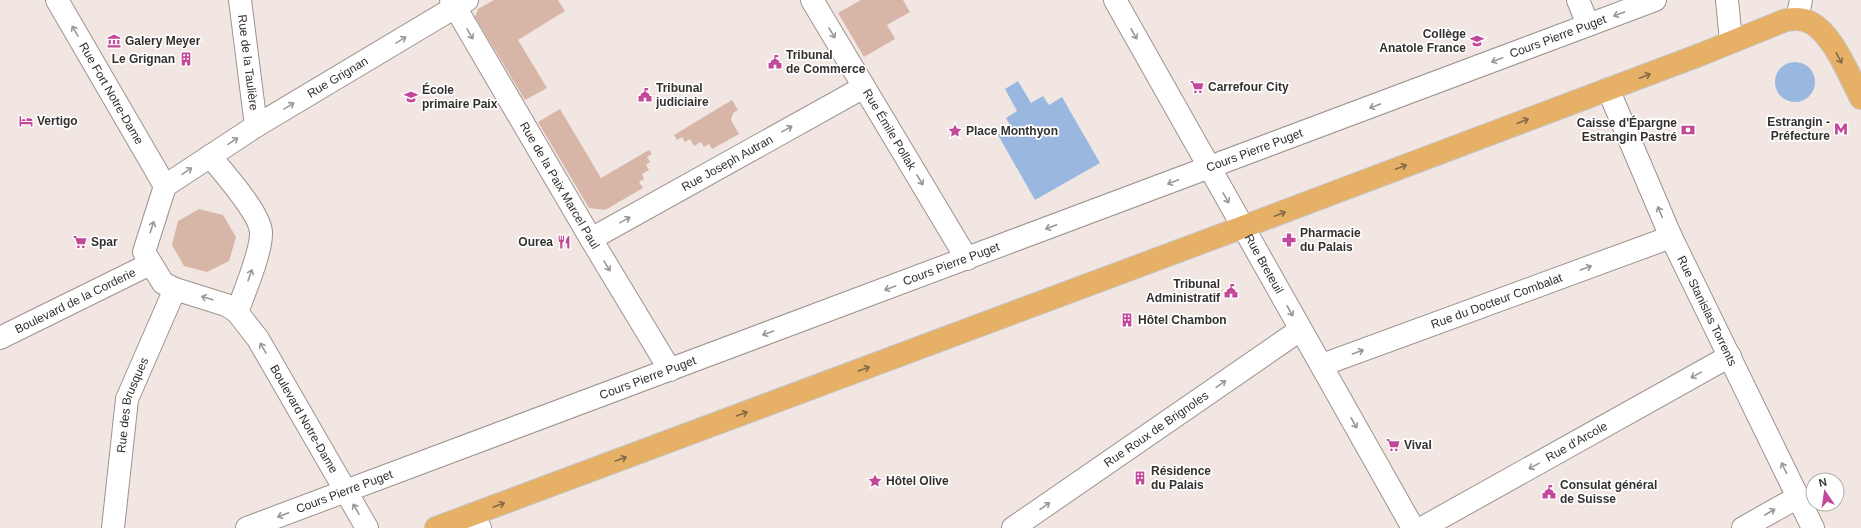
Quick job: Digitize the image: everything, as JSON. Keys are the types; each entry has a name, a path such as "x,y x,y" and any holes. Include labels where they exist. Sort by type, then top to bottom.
{"main road":[{"path":"436,528 475,522 1608,90 1786,20 1805,15 1824,33 1861,98"}],"street":[{"name":"Rue Fort Notre-Dame","path":"57,0 165,186"},
{"name":"Rue de la Taulière","path":"240,0 256,126"},
{"name":"Rue Émile Pollak","path":"812,0 967,259"},
{"name":"Rue Breteuil","path":"1115,0 1413,528"},
{"path":"1578,0 1588,25"},
{"name":"Cours Pierre Puget","path":"247,528 1655,0"},
{"path":"1727,0 1731,41"},
{"name":"Rue Grignan","path":"165,186 256,126 458,2"},
{"name":"Rue de la Paix Marcel Paul","path":"458,2 591,239 670,370"},
{"name":"Rue Joseph Autran","path":"591,239 864,86"},
{"name":"Rue Stanislas Torrents","path":"1608,90 1671,237 1813,528"},
{"path":"165,186 144,252 150,264 163,283 175,289 212,299 237,312 260,243 261,231 256,216 210,156"},
{"name":"Rue du Docteur Combalat","path":"1322,365 1671,237"},
{"name":"Boulevard de la Corderie","path":"0,338 150,264"},
{"name":"Rue des Brusques","path":"113,528 127,398 175,289"},
{"name":"Boulevard Notre-Dame","path":"237,312 258,339 367,528"},
{"name":"Rue Roux de Brignoles","path":"1013,528 1300,330"},
{"name":"Rue d'Arcole","path":"1422,528 1730,356"},
{"path":"1743,528 1798,496"}],"shaded area":[{"path":"494,0 558,0 565,11 518,40 547,88 525,100 475,17 478,9"},
{"path":"861,0 903,0 910,12 887,25 895,39 864,57 838,13"},
{"path":"732,100 738,110 733,113 731,120 739,134 712,149 709,144 704,147 701,142 694,146 690,139 685,142 682,137 677,140 674,135"},
{"path":"560,109 601,178 649,150 652,154 647,157 650,162 646,165 649,170 642,174 644,179 639,182 643,188 605,210 589,208 538,122"},
{"path":"199,209 223,215 236,237 229,261 207,272 184,266 172,245 178,221"}],"water":[{"path":"1795,62 1803,64 1809,68 1813,74 1815,82 1813,90 1809,96 1803,100 1795,102 1787,100 1781,96 1777,90 1775,82 1777,74 1781,68 1787,64"},
{"path":"1018,81 1031,103 1043,96 1049,105 1062,97 1100,163 1035,200 998,135 1011,127 1006,118 1017,111 1005,89"}],"place":[{"name":"Galery Meyer","path":"114,41"},
{"name":"Collège Anatole France","path":"1477,41"},
{"name":"Le Grignan","path":"186,59"},
{"name":"Tribunal de Commerce","path":"775,62"},
{"name":"Carrefour City","path":"1197,87"},
{"name":"Tribunal judiciaire","path":"645,95"},
{"name":"École primaire Paix","path":"411,97"},
{"name":"Vertigo","path":"26,121"},
{"name":"Estrangin - Préfecture","path":"1841,129"},
{"name":"Caisse d'Épargne Estrangin Pastré","path":"1688,130"},
{"name":"Place Monthyon","path":"955,131"},
{"name":"Pharmacie du Palais","path":"1289,240"},
{"name":"Spar","path":"80,242"},
{"name":"Ourea","path":"564,242"},
{"name":"Tribunal Administratif","path":"1231,291"},
{"name":"Hôtel Chambon","path":"1127,320"},
{"name":"Vival","path":"1393,445"},
{"name":"Résidence du Palais","path":"1140,478"},
{"name":"Hôtel Olive","path":"875,481"},
{"name":"Consulat général de Suisse","path":"1549,492"}]}
